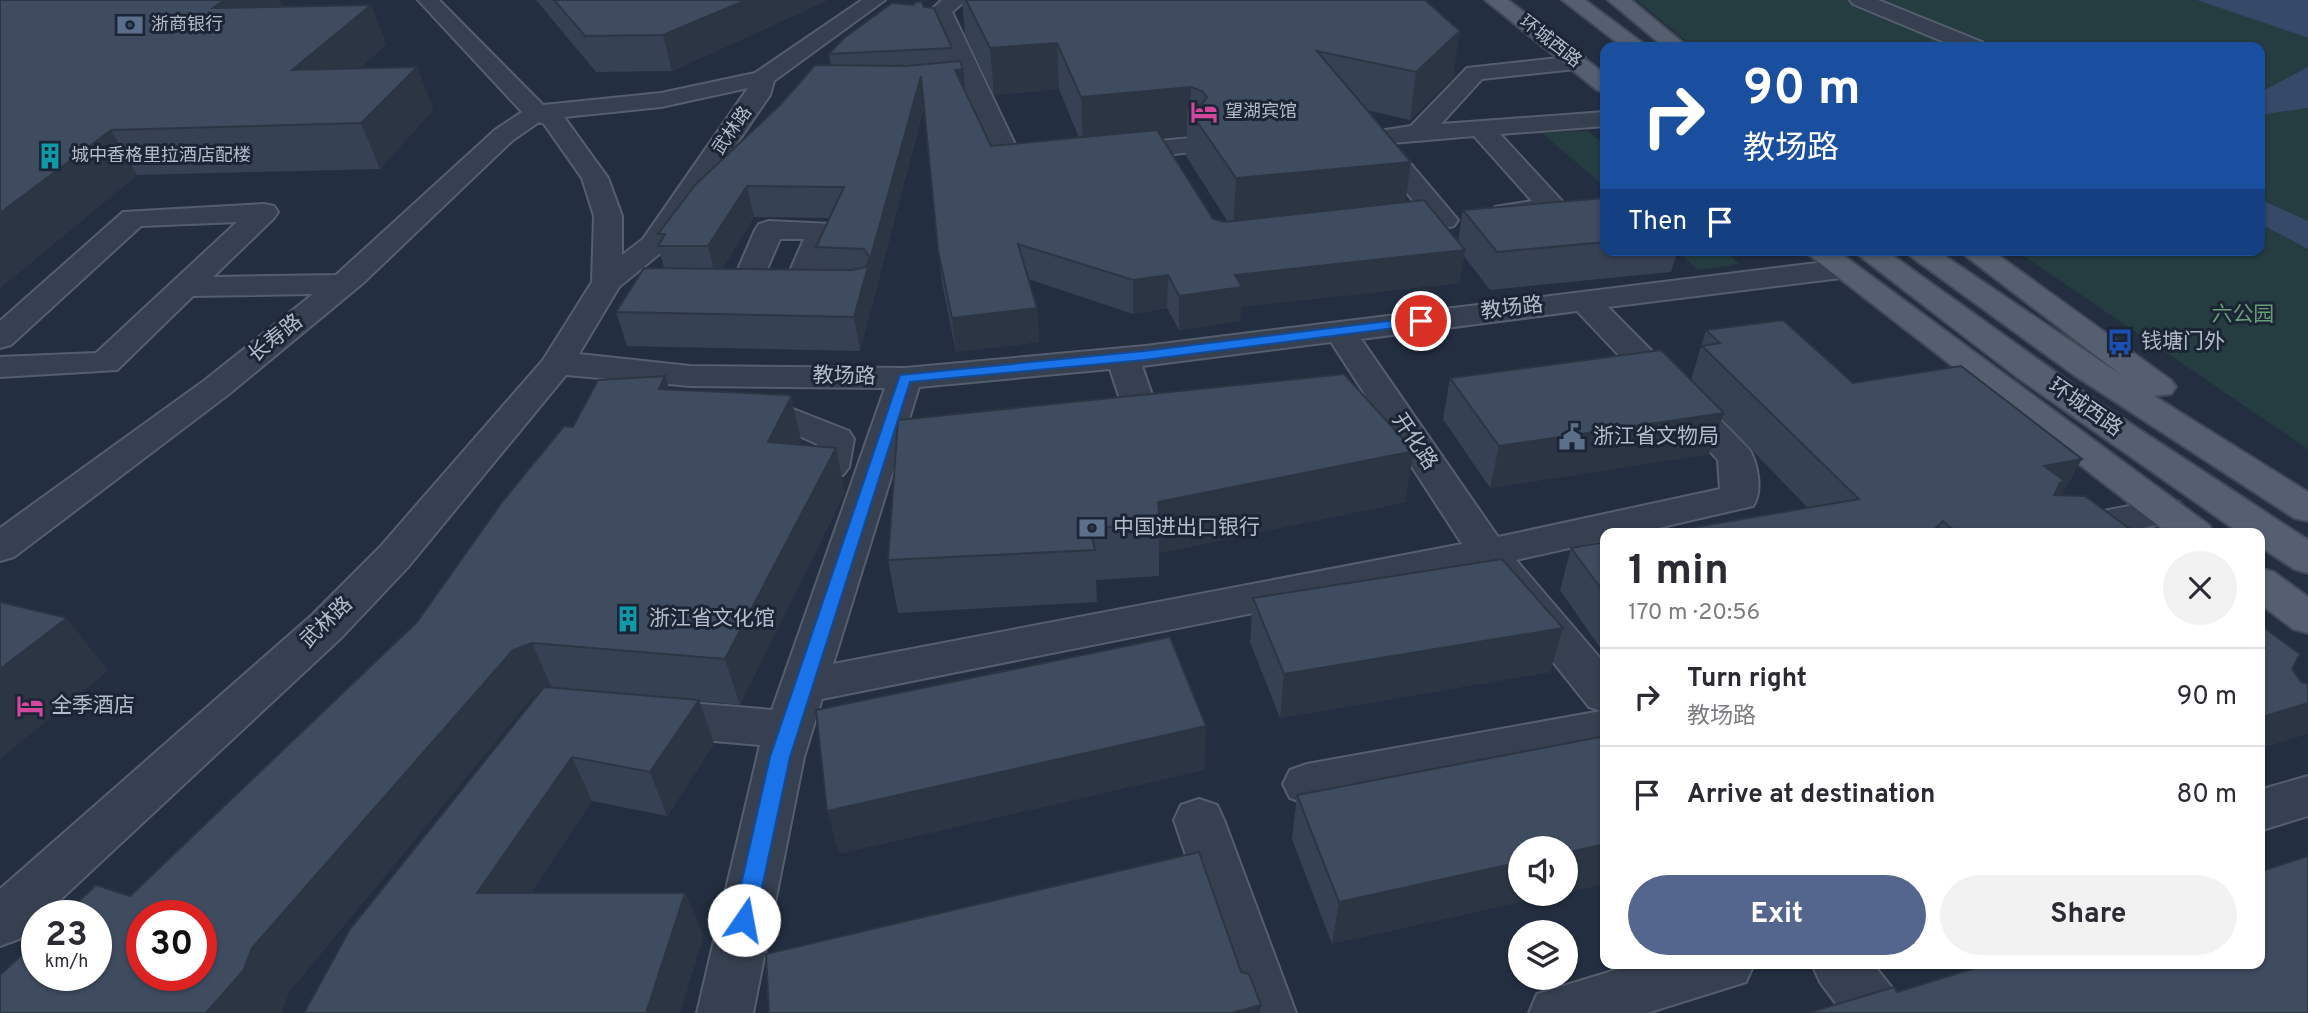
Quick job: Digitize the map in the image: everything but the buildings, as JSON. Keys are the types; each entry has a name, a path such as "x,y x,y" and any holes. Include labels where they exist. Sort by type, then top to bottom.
{"main road":[{"name":"环城西路","path":"1495,0 1600,81"},
{"path":"1572,0 1630,42"},
{"path":"1620,1 1671,42"},
{"name":"环城西路","path":"1925,256 2076,361 2308,508"},
{"name":"环城西路","path":"1980,256 2156,385 2308,508"},
{"name":"环城西路","path":"1841,257 2187,528"},
{"name":"环城西路","path":"1841,257 2055,387 2260,528"},
{"name":"环城西路","path":"2265,531 2308,559"},
{"path":"2265,586 2308,618"}],"street":[{"path":"429,0 537,113 553,119 595,178 630,287"},
{"name":"武林路","path":"0,922 327,626 394,557 556,365 630,287 653,245 758,94 763,78 875,0"},
{"path":"956,0 941,10 1012,164 1063,159"},
{"path":"1860,0 1962,42"},
{"path":"1468,54 1488,72 1532,124"},
{"path":"1419,133 1475,73 1577,63"},
{"path":"537,113 694,94 763,78"},
{"path":"947,81 972,78"},
{"path":"515,89 620,96 694,94"},
{"name":"长寿路","path":"0,548 217,387 343,285 504,135 537,113"},
{"path":"1466,217 1375,138 1600,119"},
{"path":"1361,229 1552,207 1480,128"},
{"path":"1089,156 1178,147 1180,172"},
{"path":"0,338 133,218 264,212 105,363 0,368"},
{"path":"796,291 822,230 769,230 731,290 796,291 833,291"},
{"name":"教场路","path":"556,365 585,363 690,376 905,378 1124,358 1583,300 1841,257"},
{"path":"183,287 343,285"},
{"path":"1583,300 1736,457 1740,497 1600,528"},
{"name":"开化路","path":"1340,331 1488,553 1600,689"},
{"path":"1124,358 1143,421"},
{"path":"771,377 742,416 789,418 836,439 830,467"},
{"path":"725,1013 777,771 905,378"},
{"path":"2081,528 2165,511"},
{"path":"618,715 797,708 1600,528"},
{"path":"1307,784 1600,729"},
{"path":"2265,809 2308,796"},
{"path":"1199,820 1268,1013"},
{"path":"1557,1013 1710,969"},
{"path":"1843,969 1877,1013"}],"green space":[{"name":"六公园","path":"1637,0 2308,0 2308,449 2024,256 2265,256 2265,42 1687,42"},
{"path":"1588,131 1600,141 1600,183 1542,133"},
{"path":"1683,256 1730,256 1739,264 1698,270"}],"water":[{"path":"2197,0 2308,0 2308,38 2303,36"},
{"path":"2308,67 2308,108 2265,114 2265,90"},
{"path":"2265,202 2308,221 2308,249 2265,226"}],"place":[{"name":"浙商银行","path":"130,25"},
{"name":"望湖宾馆","path":"1204,112"},
{"name":"城中香格里拉酒店配楼","path":"50,156"},
{"name":"钱塘门外","path":"2120,342"},
{"name":"浙江省文物局","path":"1572,437"},
{"name":"中国进出口银行","path":"1092,528"},
{"name":"浙江省文化馆","path":"628,619"},
{"name":"全季酒店","path":"30,706"}],"route":[{"path":"744,920 780,757 905,378 1144,356 1421,321"}]}
